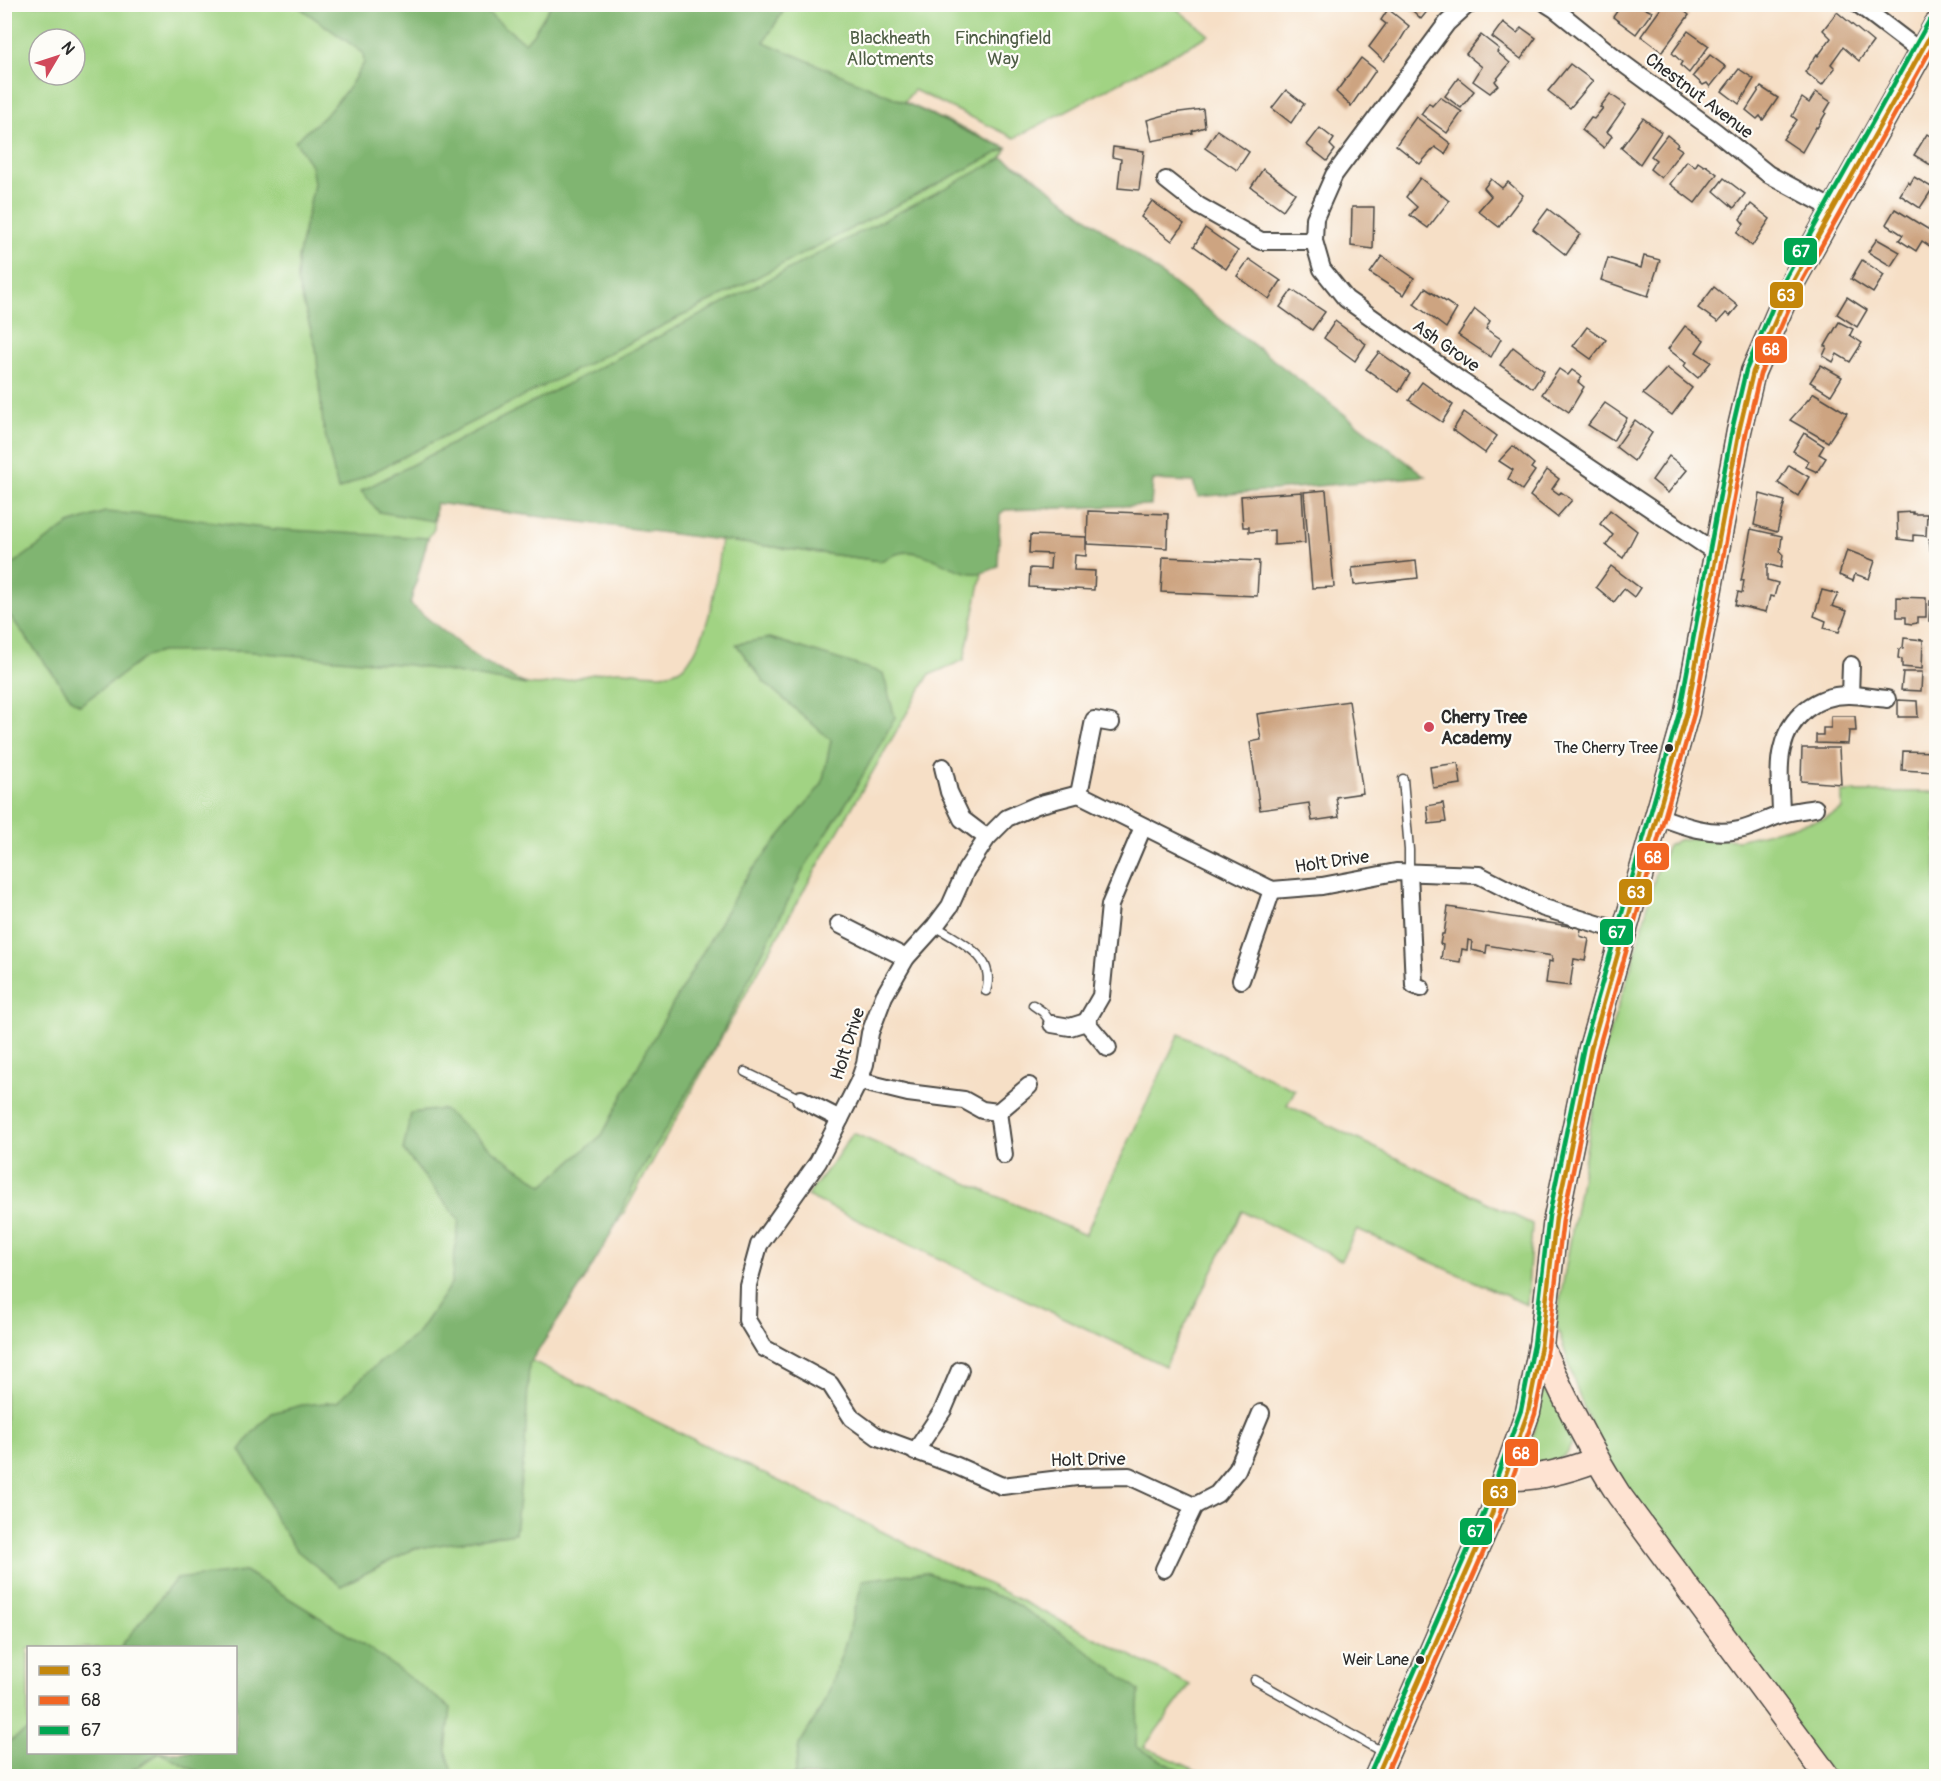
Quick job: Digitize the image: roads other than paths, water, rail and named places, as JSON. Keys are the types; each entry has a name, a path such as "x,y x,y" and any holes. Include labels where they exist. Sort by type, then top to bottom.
{"main road":[{"path":"1382,1766 1470,1566 1528,1412 1541,1346 1556,1218 1591,1048 1687,712 1739,431 1754,372 1790,287 1936,25"},
{"path":"1541,1346 1566,1402 1596,1460 1619,1495 1827,1776"},
{"path":"1505,1478 1528,1479 1572,1469 1596,1460"}],"street":[{"path":"1166,180 1198,206 1261,241 1314,241 1315,218 1334,175 1448,23 1471,4"},
{"name":"Chestnut Avenue","path":"1547,4 1768,174 1833,209"},
{"path":"1858,4 1922,52"},
{"name":"Ash Grove","path":"1314,241 1322,269 1346,299 1461,381 1718,554"},
{"path":"1850,695 1851,665"},
{"path":"1781,814 1781,751 1788,730 1812,704 1835,696 1850,695 1887,699"},
{"path":"1079,794 1094,720 1111,723"},
{"path":"943,766 949,792 962,819 987,838"},
{"name":"Holt Drive","path":"1194,1506 1129,1476 1077,1477 1002,1486 957,1466 878,1437 852,1418 830,1384 764,1348 747,1320 748,1285 759,1245 818,1161 840,1119 859,1081 865,1064 870,1033 884,996 906,958 950,906 966,870 987,838 1007,818 1036,805 1079,794 1272,890 1322,886 1396,872 1479,874 1544,908 1624,932"},
{"path":"1658,816 1689,828 1707,831 1737,831 1761,824 1781,814 1815,808"},
{"path":"1052,1024 1070,1027 1086,1022 1101,996 1110,905 1143,827"},
{"path":"1409,872 1412,984"},
{"path":"1241,980 1246,953 1272,890"},
{"path":"839,924 906,958"},
{"path":"1086,1022 1108,1048"},
{"path":"859,1081 908,1093 963,1100 982,1110 998,1112 1029,1086"},
{"path":"801,1099 840,1119"},
{"path":"998,1112 1004,1155"},
{"path":"915,1452 943,1410 960,1370"},
{"path":"1164,1569 1194,1506 1217,1494 1237,1470 1261,1413"}],"lane":[{"path":"1403,779 1409,872"},
{"path":"935,926 978,954 986,967 989,980 986,991"},
{"path":"1033,1005 1043,1012 1052,1024"},
{"path":"746,1072 801,1099"},
{"path":"1255,1680 1382,1766"}],"place":[{"name":"Cherry Tree Academy","path":"1429,727"},
{"name":"The Cherry Tree","path":"1669,748"},
{"name":"Weir Lane","path":"1420,1660"}],"park label":[{"name":"Blackheath Allotments","path":"890,48"},
{"name":"Finchingfield Way","path":"1003,48"}]}
